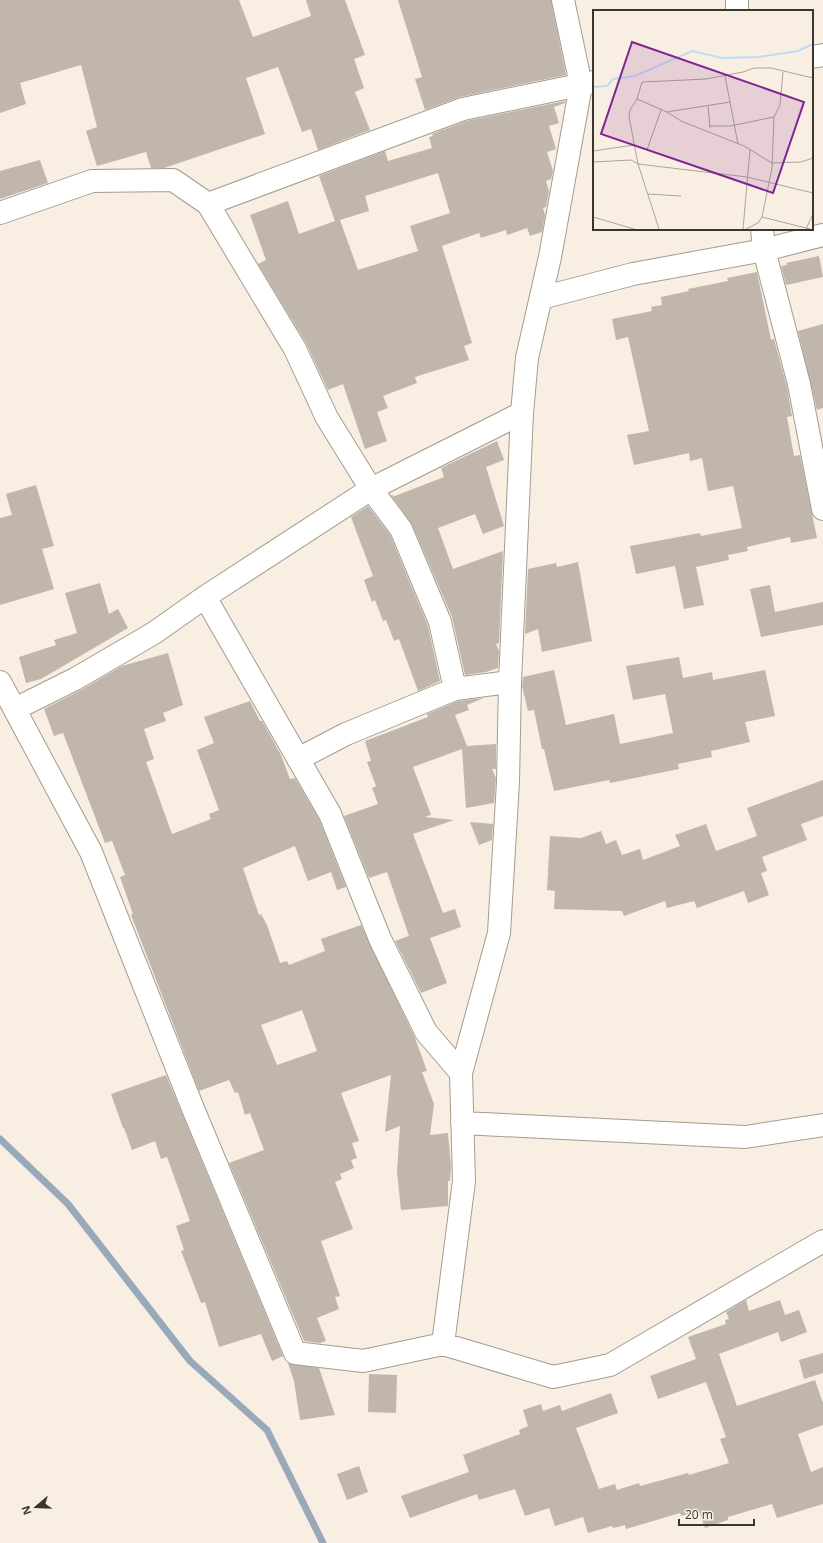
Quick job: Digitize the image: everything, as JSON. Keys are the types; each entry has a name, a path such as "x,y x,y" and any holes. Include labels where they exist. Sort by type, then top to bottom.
{"street":[{"path":"443,1344 464,1181 461,1073 499,933 508,782 510,682 522,413 526,358 541,298 588,84 563,0"},
{"path":"813,57 823,55"},
{"path":"208,204 463,109 588,84"},
{"path":"0,213 92,181 173,180 208,204 295,349 327,418 371,489 401,529 440,622 455,689"},
{"path":"541,298 763,240 823,235"},
{"path":"763,240 799,384 823,509"},
{"path":"15,709 75,679 154,634 205,597 371,489 522,413"},
{"path":"205,597 330,814 380,940 426,1032 461,1073"},
{"path":"0,682 91,852 188,1096 295,1353 363,1361 443,1344 553,1377 610,1365 821,1249"},
{"path":"298,759 346,734 455,689 510,682"},
{"path":"462,1123 745,1137 823,1125"}],"building":[{"path":"0,0 239,0 253,37 311,16 306,0 345,0 365,55 354,59 364,88 355,92 370,130 318,150 311,129 302,132 278,67 246,78 265,134 164,168 151,168 146,152 97,166 86,131 97,127 81,65 20,83 26,104 0,113"},
{"path":"398,0 551,0 566,75 460,97 425,110 415,79 422,77"},
{"path":"565,101 565,103 554,107 559,123 549,126 556,149 547,152 553,171 551,179 546,181 549,191 546,207 543,208 545,215 542,232 530,236 527,228 507,235 506,230 481,238 479,233 442,246 472,343 464,346 469,360 415,377 417,383 383,396 388,408 377,412 387,441 365,449 343,384 328,390 306,343 258,264 266,260 250,215 288,201 299,234 335,221 319,176 385,151 388,161 432,148 429,137 433,136 432,134 466,121","holes":["438,173 450,213 410,226 418,251 358,270 340,220 369,211 365,196"]},
{"path":"40,160 48,183 0,199 0,171"},
{"path":"819,256 823,277 786,285 781,266 787,265 786,263"},
{"path":"757,272 771,340 774,339 787,387 792,416 787,417 794,456 800,455 817,538 791,543 790,537 747,547 748,551 728,555 729,560 696,567 704,605 684,609 675,566 636,574 630,546 700,533 701,536 742,528 733,486 708,491 702,458 690,461 689,453 634,465 627,435 649,431 628,337 616,340 612,319 652,311 651,307 662,305 661,297 689,291 688,289 728,281 727,278"},
{"path":"823,324 823,408 817,410 798,331"},
{"path":"497,441 504,460 486,467 504,526 483,534 475,514 438,528 453,569 503,551 499,643 496,644 499,651 498,668 486,672 465,675 452,617 412,524 391,495 395,496 444,477 441,468"},
{"path":"36,485 54,546 42,549 54,589 0,605 0,518 12,515 6,494"},
{"path":"368,506 390,535 428,626 440,681 418,691 399,639 394,641 386,620 383,621 375,600 372,602 364,580 373,576 351,517"},
{"path":"578,562 592,641 542,652 538,629 525,634 528,569 556,563 557,567"},
{"path":"100,583 109,614 118,609 128,628 41,679 26,683 19,657 56,645 54,640 77,633 65,593"},
{"path":"770,585 775,612 823,602 823,625 761,637 750,589"},
{"path":"168,653 183,705 163,713 166,721 144,729 154,759 146,762 172,834 211,819 209,814 219,810 197,750 214,743 204,717 250,701 260,721 262,721 281,755 290,779 295,778 319,819 346,887 337,890 331,872 308,881 295,846 243,868 259,915 261,914 267,925 280,963 287,961 289,965 325,951 321,939 361,925 415,1038 427,1071 422,1072 434,1104 430,1135 448,1133 451,1166 450,1181 448,1181 448,1206 401,1210 397,1172 400,1126 385,1132 391,1075 341,1093 359,1141 352,1143 357,1158 351,1160 354,1168 340,1174 342,1179 335,1182 353,1229 321,1241 340,1296 335,1297 339,1309 317,1318 326,1341 320,1343 304,1341 229,1163 264,1150 250,1113 245,1115 238,1092 235,1093 229,1080 199,1091 131,915 133,914 120,877 125,875 112,841 105,843 63,733 54,736 44,709 81,690 122,666","holes":["302,1010 317,1051 277,1065 261,1025"]},
{"path":"679,657 683,678 712,672 713,680 765,670 775,716 745,722 750,742 711,751 712,757 678,764 679,769 610,783 609,780 554,791 544,749 542,749 534,710 528,711 522,686 523,677 554,670 566,725 614,714 620,744 673,733 665,694 633,700 626,666"},
{"path":"484,698 467,705 469,710 455,715 467,746 496,744 496,769 492,769 496,778 494,803 466,808 462,749 413,767 431,815 425,817 454,820 413,834 443,913 455,909 461,927 430,938 447,983 421,993 395,941 409,936 387,872 369,878 344,816 378,804 372,788 376,786 367,762 371,761 365,741 428,717 427,714 458,701"},
{"path":"823,780 823,816 801,824 807,840 762,857 767,871 761,873 769,895 748,903 744,891 697,908 694,901 667,908 665,901 624,916 622,911 554,909 555,891 547,890 550,836 581,838 601,831 606,844 616,840 622,855 640,849 643,860 680,846 675,835 706,824 716,851 757,836 747,808"},
{"path":"470,822 493,824 492,840 479,845"},
{"path":"166,1075 283,1356 272,1361 261,1334 219,1347 205,1302 201,1303 181,1251 184,1250 176,1226 190,1221 167,1157 161,1159 155,1141 132,1150 123,1128 111,1094"},
{"path":"746,1300 749,1311 780,1300 785,1315 799,1310 807,1332 781,1342 778,1332 719,1354 737,1406 815,1380 823,1403 823,1425 798,1434 811,1472 823,1467 823,1504 777,1518 772,1504 728,1517 728,1520 705,1528 699,1511 681,1516 680,1513 626,1529 625,1525 613,1528 612,1526 588,1533 583,1517 555,1526 549,1508 525,1516 515,1489 479,1500 477,1494 410,1518 401,1496 469,1472 463,1455 520,1434 519,1430 528,1426 523,1410 541,1404 543,1411 560,1405 562,1411 611,1393 618,1413 576,1428 599,1489 615,1484 617,1490 639,1483 640,1486 688,1473 689,1475 729,1463 720,1439 726,1437 706,1382 658,1399 650,1376 696,1359 688,1337 726,1324 725,1320 729,1319 726,1312"},
{"path":"823,1353 823,1373 804,1379 799,1360"},
{"path":"288,1363 319,1368 335,1415 300,1420 294,1381"},
{"path":"369,1374 397,1375 396,1413 368,1412"},
{"path":"359,1466 368,1492 347,1500 337,1474"}],"waterway":[{"path":"0,1139 68,1204 190,1361 267,1430 323,1543"}]}
